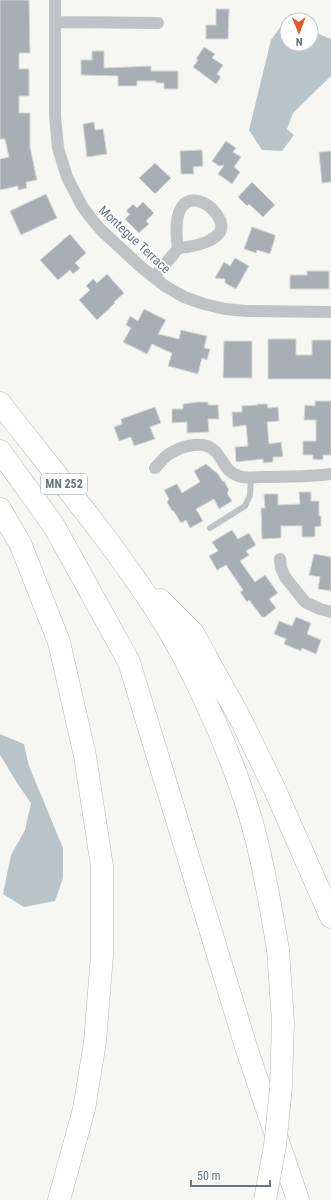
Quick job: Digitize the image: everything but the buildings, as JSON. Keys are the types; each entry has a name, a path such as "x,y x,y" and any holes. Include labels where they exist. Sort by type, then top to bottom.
{"highway":[{"name":"MN 252","path":"0,402 127,566"},
{"path":"0,451 54,526 129,662 246,1047 298,1200"},
{"path":"0,509 20,543 59,642 85,756 102,866 102,955 95,1042 84,1109 59,1200"},
{"path":"127,566 193,633 242,720 275,790 331,917"},
{"path":"127,566 161,617 188,664 218,726 240,782 257,841 270,900 278,950 283,1022 281,1087 275,1146 265,1200"}],"street":[{"name":"Montegue Terrace","path":"55,0 55,116 58,148 68,177 82,206 101,230 165,286 184,297 224,309 246,311 331,312"},
{"path":"55,22 158,23"},
{"path":"154,277 178,249 197,245 212,239 219,233 222,228 220,220 207,204 196,199 186,201 181,208 177,218 178,249"},
{"path":"155,468 166,457 175,451 196,444 206,446 216,451 226,468 233,474 242,477 301,477 331,474"},
{"path":"280,559 281,568 285,577 305,602 331,612"}],"lane":[{"path":"210,528 245,506 250,495 251,477"}],"shaded area":[{"path":"279,29 279,52 319,52 319,34 331,39 331,76 293,113 287,129 294,135 282,151 262,150 249,130 271,40"},
{"path":"0,734 24,744 29,766 63,848 63,878 55,901 24,907 3,894 11,855 25,830 31,803 0,755"}]}
